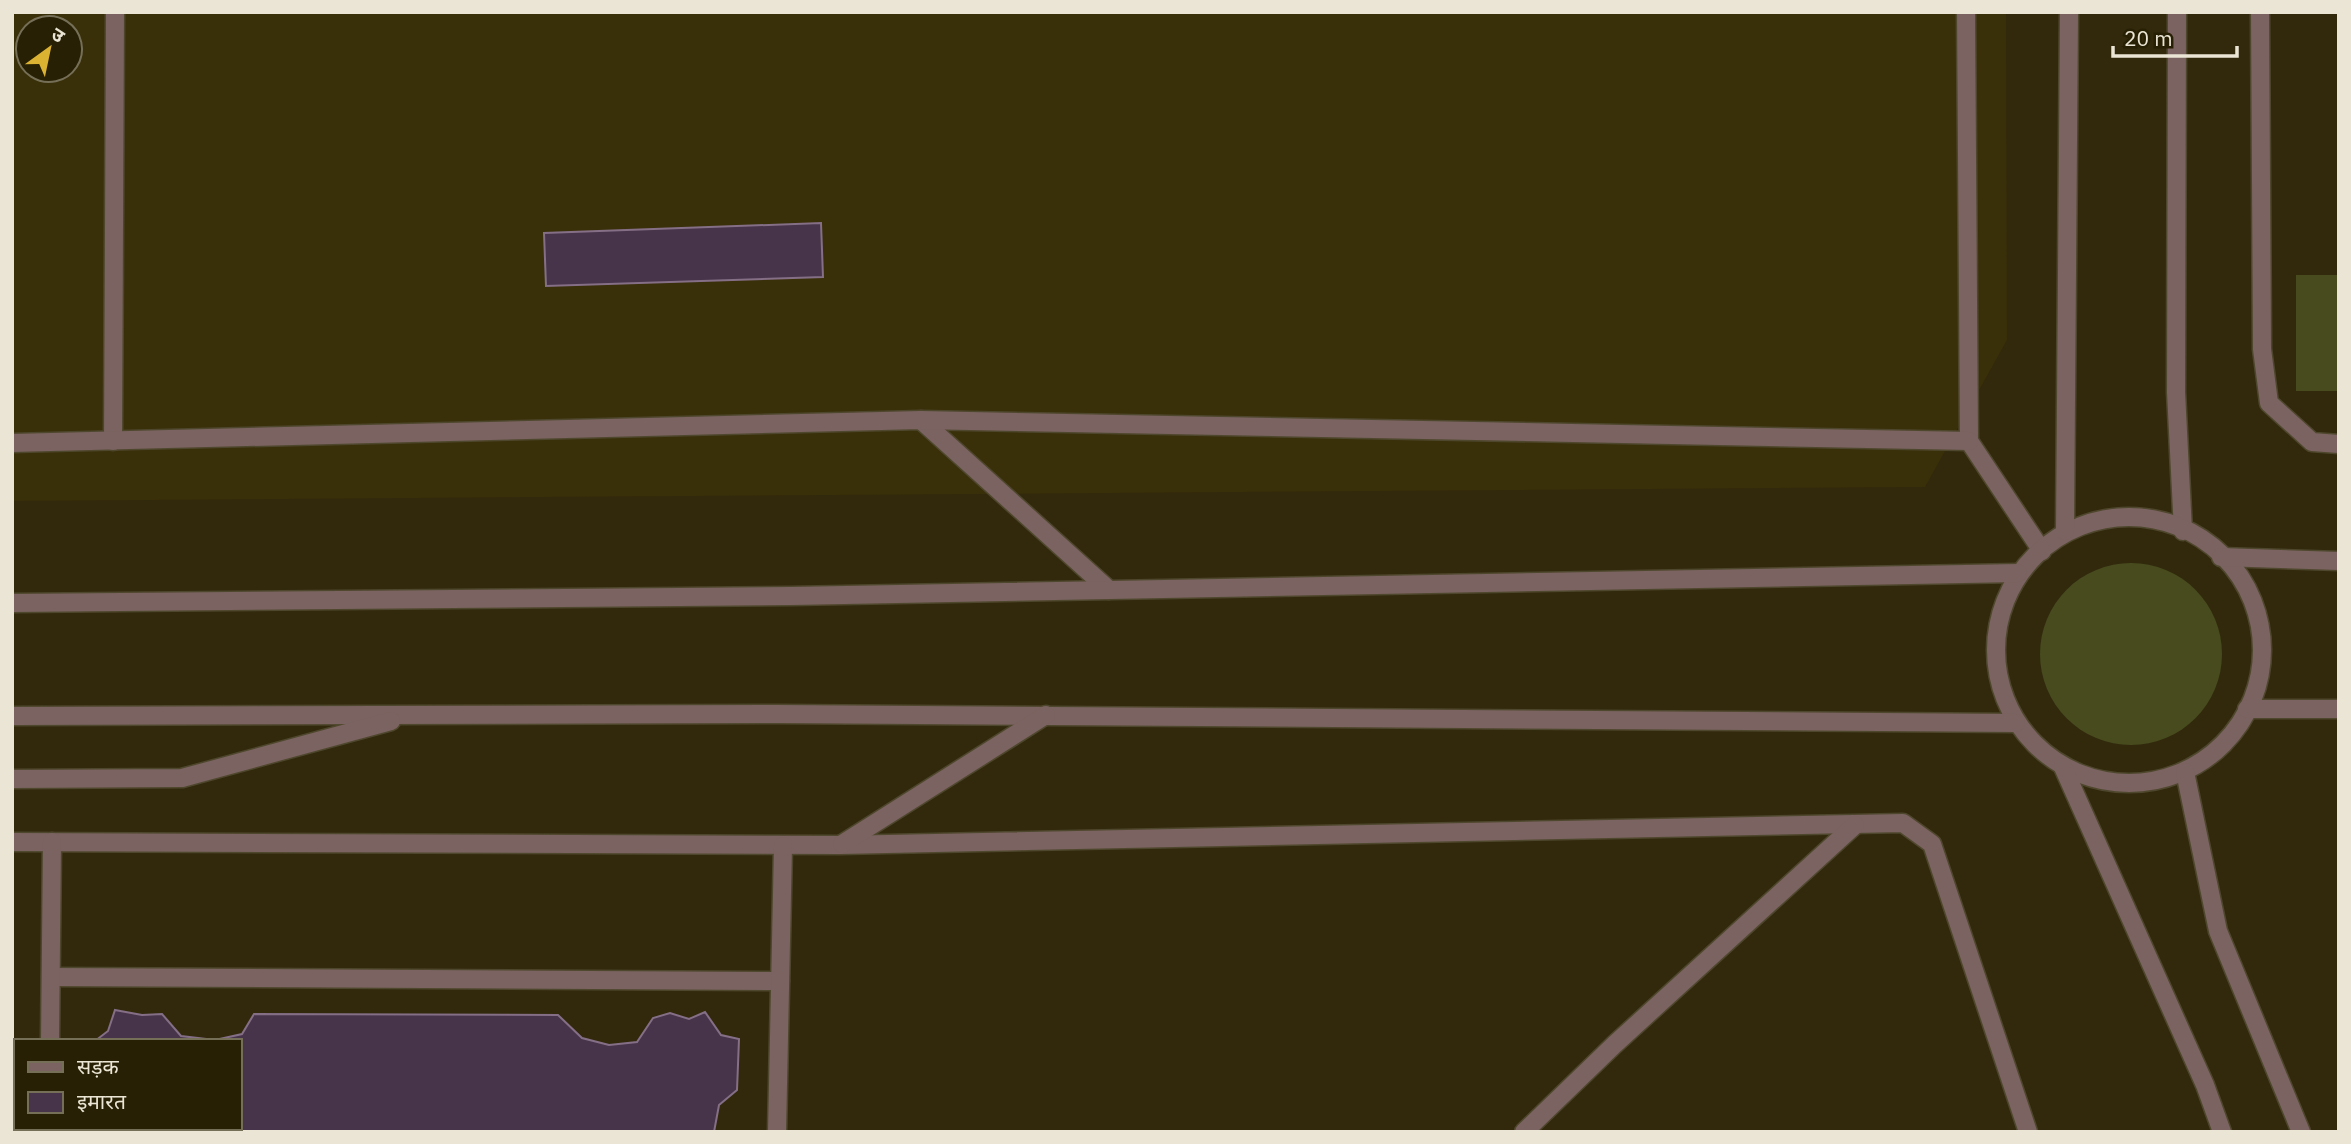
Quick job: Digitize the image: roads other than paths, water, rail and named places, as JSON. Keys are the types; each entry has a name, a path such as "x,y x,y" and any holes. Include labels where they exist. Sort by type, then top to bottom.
{"street":[{"path":"113,441 115,12"},
{"path":"1966,12 1969,441 2042,551"},
{"path":"2065,531 2069,12"},
{"path":"2177,12 2176,392 2183,531"},
{"path":"2260,12 2262,349 2269,403 2312,442 2339,444"},
{"path":"921,420 1109,590"},
{"path":"12,443 921,420 1969,441"},
{"path":"2063,767 2103,781 2146,783 2185,772 2212,755 2243,720 2260,677 2260,623 2238,573 2202,538 2153,519 2125,516 2065,531 2018,573 1996,627 1997,678 2016,723 2063,767 2205,1084 2222,1132"},
{"path":"2221,557 2339,561"},
{"path":"12,603 792,596 2018,573"},
{"path":"2247,709 2339,709"},
{"path":"12,779 182,778 414,715"},
{"path":"12,716 1046,715 2016,723"},
{"path":"840,845 1046,715"},
{"path":"2185,772 2218,931 2301,1132"},
{"path":"12,842 783,846 1903,823 1933,844 2028,1132"},
{"path":"1524,1132 1615,1044 1855,825"},
{"path":"50,1039 52,842"},
{"path":"777,1132 783,846"},
{"path":"51,977 780,981"}]}
